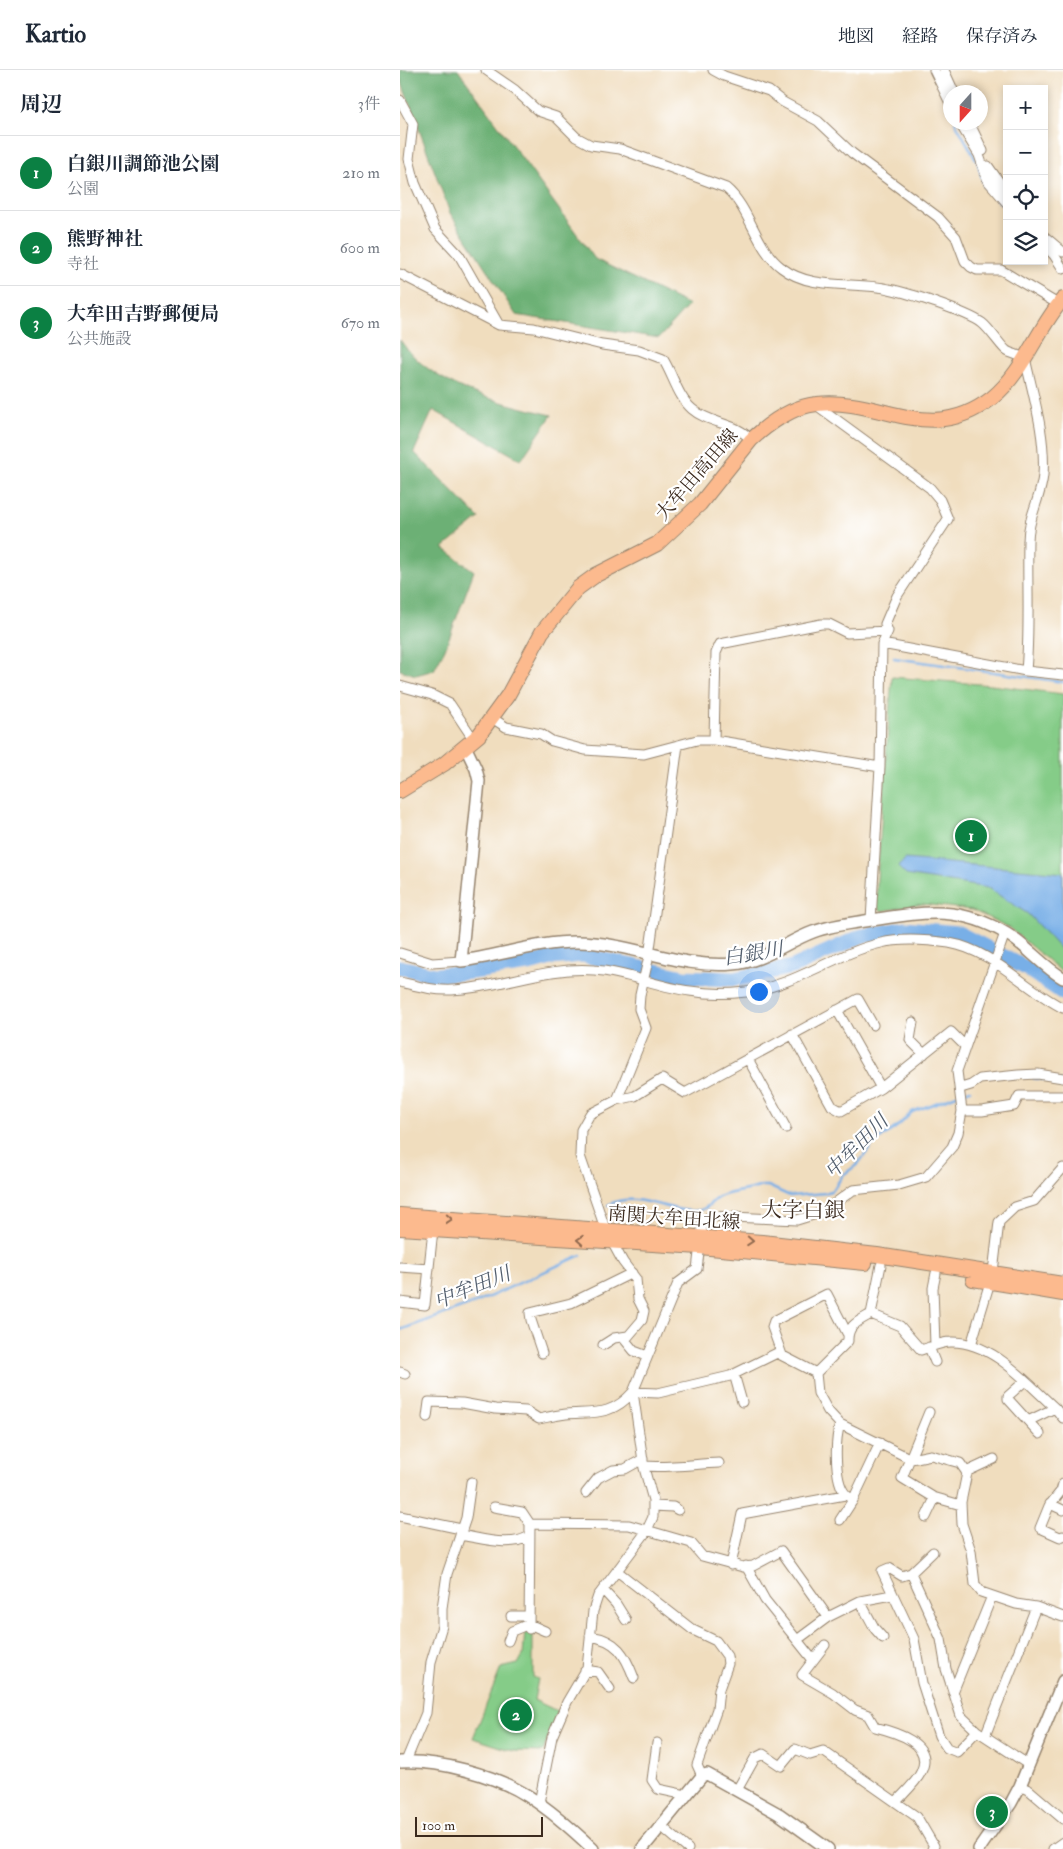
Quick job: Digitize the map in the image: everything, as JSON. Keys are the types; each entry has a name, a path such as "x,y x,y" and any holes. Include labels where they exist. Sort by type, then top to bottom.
{"main road":[{"name":"大牟田高田線","path":"400,791 417,782 470,744 492,718 508,694 542,632 578,588 596,574 657,544 664,538 700,504 750,440 784,416 815,404 852,404 909,419 929,420 964,415 993,397 1010,378 1061,302"},
{"name":"南関大牟田北線","path":"400,1215 610,1236"},
{"name":"南関大牟田北線","path":"400,1228 610,1236 701,1242 936,1273 1063,1284"},
{"name":"南関大牟田北線","path":"701,1242 762,1242 877,1255 991,1277 1063,1294"}],"street":[{"path":"486,70 515,90 538,111 556,117 576,137 591,145 620,148 726,188 734,196 765,251 782,268 803,279 890,289 935,303 980,322 997,337 1005,350 1025,358 1038,420 1043,474 1041,487 1028,522 1029,610 1026,671"},
{"path":"713,70 724,76 769,91 783,102 818,121 852,153 938,216 956,237 965,261 971,267 977,270 1001,270 1061,302"},
{"path":"934,70 943,89"},
{"path":"944,70 951,85"},
{"path":"400,100 413,124 409,159 419,192 435,229 459,255 499,325"},
{"path":"964,130 978,155 988,181 1003,198"},
{"path":"973,130 992,174 1003,188"},
{"path":"1048,239 1063,252"},
{"path":"1048,249 1063,269"},
{"path":"400,274 499,325 534,328 602,344 639,350 663,359 684,400 693,410 708,419 744,432 750,440"},
{"path":"815,404 930,488 946,511 948,518 898,596 885,624 888,631 882,644 880,767 871,920"},
{"path":"714,740 716,653 720,644 821,624 829,624 847,632 888,631"},
{"path":"882,644 1026,671 1063,675"},
{"path":"400,686 450,704 470,744 479,781 461,961"},
{"path":"492,718 506,727 541,734 552,741 586,750 644,754 697,740 714,740 880,767"},
{"path":"617,1100 646,1028 639,1009 649,954 678,745"},
{"path":"400,953 432,963 461,961 534,946 577,942 610,944 649,954 693,962 736,964 774,952 812,932 836,926 922,912 943,912 964,914 1004,936 1022,943 1053,972 1063,978"},
{"path":"428,1417 429,1402 462,1403 495,1410 526,1411 539,1419 566,1414 601,1412 622,1405 633,1392 678,1283 697,1269 703,1221 711,1216 797,1220 824,1212 853,1190 899,1185 926,1177 952,1147 958,1133 962,1112 957,1071 1004,936"},
{"path":"400,982 430,990 452,990 563,970 594,970 644,977 690,991 746,992 793,979 848,954 881,943 915,940 950,943 974,952 1063,1008"},
{"path":"647,1356 628,1345 625,1340 642,1320 644,1311 638,1298 636,1279 610,1236 580,1156 581,1130 590,1114 617,1100 635,1096 662,1079 685,1093 858,999 873,1025"},
{"path":"837,1010 881,1088"},
{"path":"913,1022 910,1040 924,1054"},
{"path":"792,1034 832,1106 841,1110 881,1088 951,1032 965,1046"},
{"path":"748,1059 786,1128"},
{"path":"961,1092 980,1079 1038,1074 1063,1078"},
{"path":"962,1112 1014,1106 1019,1096 1063,1096"},
{"path":"971,1345 991,1277 998,1222 1015,1206 1034,1200 1063,1168"},
{"path":"400,1302 425,1304 433,1230"},
{"path":"847,1333 853,1324 871,1314 881,1265"},
{"path":"400,1267 429,1269"},
{"path":"542,1353 530,1313 571,1303 632,1273"},
{"path":"935,1362 932,1346 933,1288 936,1273"},
{"path":"782,1356 772,1328 774,1321 827,1294 847,1333 848,1341 816,1373"},
{"path":"871,1314 900,1326 921,1350 952,1341 971,1345 988,1352 1025,1381 1055,1408 1063,1418"},
{"path":"603,1345 614,1338 628,1336"},
{"path":"633,1392 658,1393 734,1374 766,1356 777,1353 816,1373"},
{"path":"816,1373 818,1393 828,1411 840,1424 911,1459 931,1455 960,1463 966,1472 961,1505 962,1524 971,1551 976,1584 981,1592 1016,1604 1036,1607 1063,1617"},
{"path":"734,1374 742,1402"},
{"path":"1025,1381 1008,1396 1008,1399 1040,1434"},
{"path":"539,1803 552,1737 567,1702 586,1670 593,1611 603,1590 647,1529 653,1517 653,1506 633,1392"},
{"path":"1028,1421 1055,1408"},
{"path":"929,1412 902,1478 935,1498 961,1505"},
{"path":"840,1424 836,1436 837,1462 840,1485 849,1497"},
{"path":"840,1520 849,1497 880,1444"},
{"path":"966,1472 994,1459"},
{"path":"586,1493 598,1478 612,1470 625,1469 644,1463 662,1467 718,1463"},
{"path":"471,1482 466,1518 447,1574 442,1608 442,1626 431,1662 426,1712 403,1761 447,1767 477,1774 526,1794 593,1849"},
{"path":"1063,1484 1061,1490 1050,1504 1040,1528 1060,1537 1063,1536"},
{"path":"731,1565 742,1514 849,1497"},
{"path":"926,1517 935,1498"},
{"path":"1050,1504 1063,1510"},
{"path":"653,1506 678,1510"},
{"path":"494,1507 522,1512 530,1524 529,1623"},
{"path":"400,1516 461,1532 509,1541 521,1541 529,1536"},
{"path":"530,1524 629,1525 691,1543 702,1556 731,1565 753,1566 781,1551 828,1617"},
{"path":"933,1552 911,1573 902,1576 889,1568 882,1571 914,1639 922,1683 939,1736 947,1748 957,1752 981,1733 1036,1607"},
{"path":"746,1566 765,1600 814,1660"},
{"path":"617,1571 694,1630 716,1640 727,1656 728,1664 719,1688 717,1709 697,1765 702,1776"},
{"path":"911,1573 941,1639 946,1669 961,1716 981,1733 1029,1765"},
{"path":"603,1590 616,1604 626,1620"},
{"path":"797,1640 828,1617 860,1601 892,1595"},
{"path":"953,1692 992,1596"},
{"path":"860,1601 883,1638"},
{"path":"511,1616 545,1631"},
{"path":"508,1642 512,1631 529,1623"},
{"path":"590,1636 606,1638 613,1642 626,1658 634,1678"},
{"path":"825,1645 802,1675 833,1693 855,1710 868,1715 875,1727 890,1730 913,1741 922,1752 924,1764 921,1773 896,1802"},
{"path":"586,1670 598,1672 610,1689"},
{"path":"979,1849 1011,1803 1020,1786 1063,1681"},
{"path":"657,1743 652,1780 658,1789 686,1795"},
{"path":"737,1790 755,1758 763,1754 782,1766 795,1749 810,1756 823,1751 917,1817 935,1848"},
{"path":"642,1849 702,1776 712,1776 779,1814 828,1849"},
{"path":"1020,1786 1029,1790 1063,1819"},
{"path":"661,1826 688,1849"},
{"path":"1053,1849 1063,1842"}],"green space":[{"path":"400,70 458,70 595,259 689,305 659,338 516,315 450,213 400,78"},
{"path":"400,340 430,370 468,391 510,405 552,415 521,460 433,410 414,452 479,518 443,548 474,571 445,649 434,670 416,675 400,670"},
{"path":"892,677 991,685 1063,694 1063,973 1008,927 972,910 923,904 882,911 877,907 877,879"},
{"path":"525,1631 533,1632 533,1677 538,1679 534,1700 557,1711 543,1752 513,1751 473,1738 501,1668 518,1664 523,1655"}],"water":[{"path":"905,859 1063,873 1063,952 1028,914 988,888 906,875 898,867"}],"waterway":[{"path":"959,130 978,163 984,186 1003,205"},
{"path":"894,658 1063,682"},
{"name":"白銀川","path":"400,967 435,975 472,972 529,964 551,958 582,955 684,977 734,979 793,967 862,936 905,928 958,933 1024,967 1063,993"},
{"name":"中牟田川","path":"1033,1078 1063,1082"},
{"name":"中牟田川","path":"608,1205 629,1200 695,1211 704,1209 721,1196 762,1186 768,1186 790,1196 826,1193 833,1190 843,1175 858,1164 873,1144 899,1125 912,1112 970,1090"},
{"name":"中牟田川","path":"400,1330 478,1302 581,1255"}],"place":[{"name":"白銀川調節池公園","path":"971,836"},
{"name":"熊野神社","path":"516,1715"},
{"name":"大牟田吉野郵便局","path":"992,1812"}],"district":[{"name":"大字白銀","path":"803,1210"}]}
